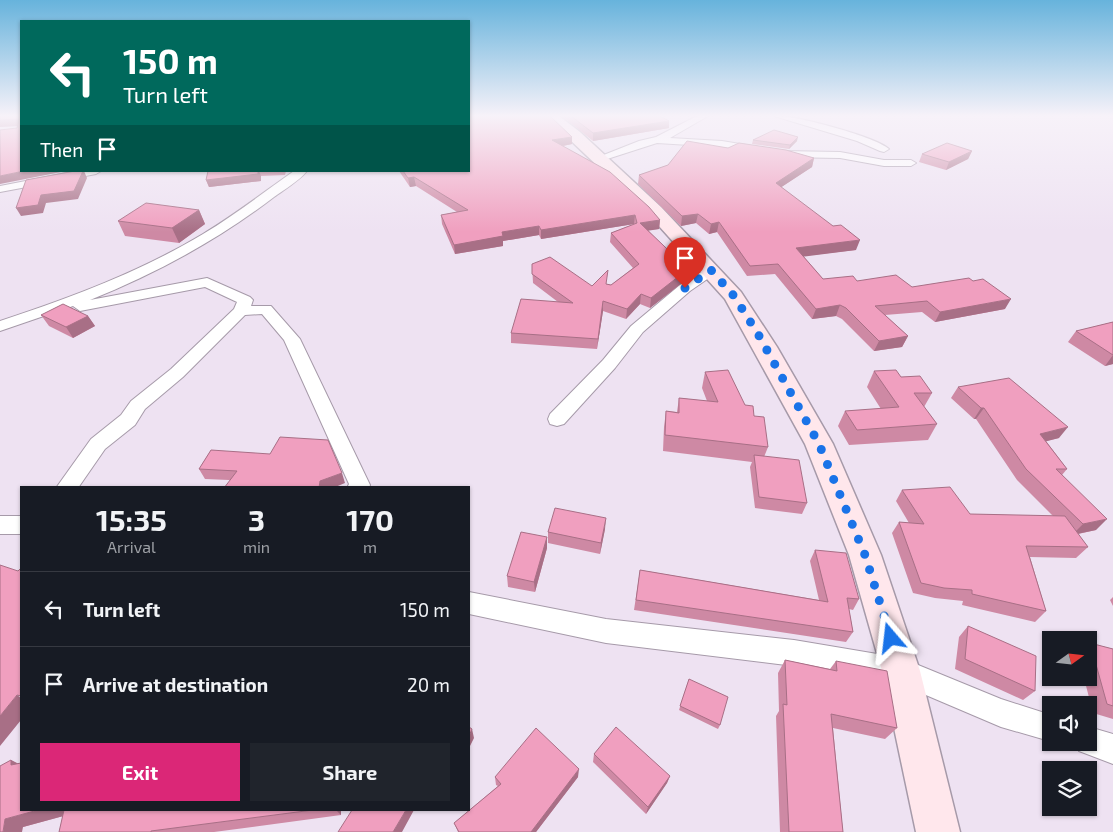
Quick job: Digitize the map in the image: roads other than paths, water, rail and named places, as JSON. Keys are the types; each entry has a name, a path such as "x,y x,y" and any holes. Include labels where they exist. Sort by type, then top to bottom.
{"main road":[{"path":"597,155 711,270 734,296 765,346 819,444 865,555 901,671 938,832"}],"street":[{"path":"601,158 610,155"},
{"path":"830,155 884,163 911,163"},
{"path":"0,189 91,172"},
{"path":"51,311 121,281 195,244 234,220 301,172"},
{"path":"558,418 609,364 637,329 662,310 685,288 711,270"},
{"path":"0,326 51,311 207,282 245,300 241,311 177,373 138,405 128,420 98,444 67,486"},
{"path":"241,311 266,309 292,339 359,486"},
{"path":"0,525 20,525"},
{"path":"470,603 606,631 794,653 901,671 1001,713 1042,726"},
{"path":"1097,744 1113,749"}]}
